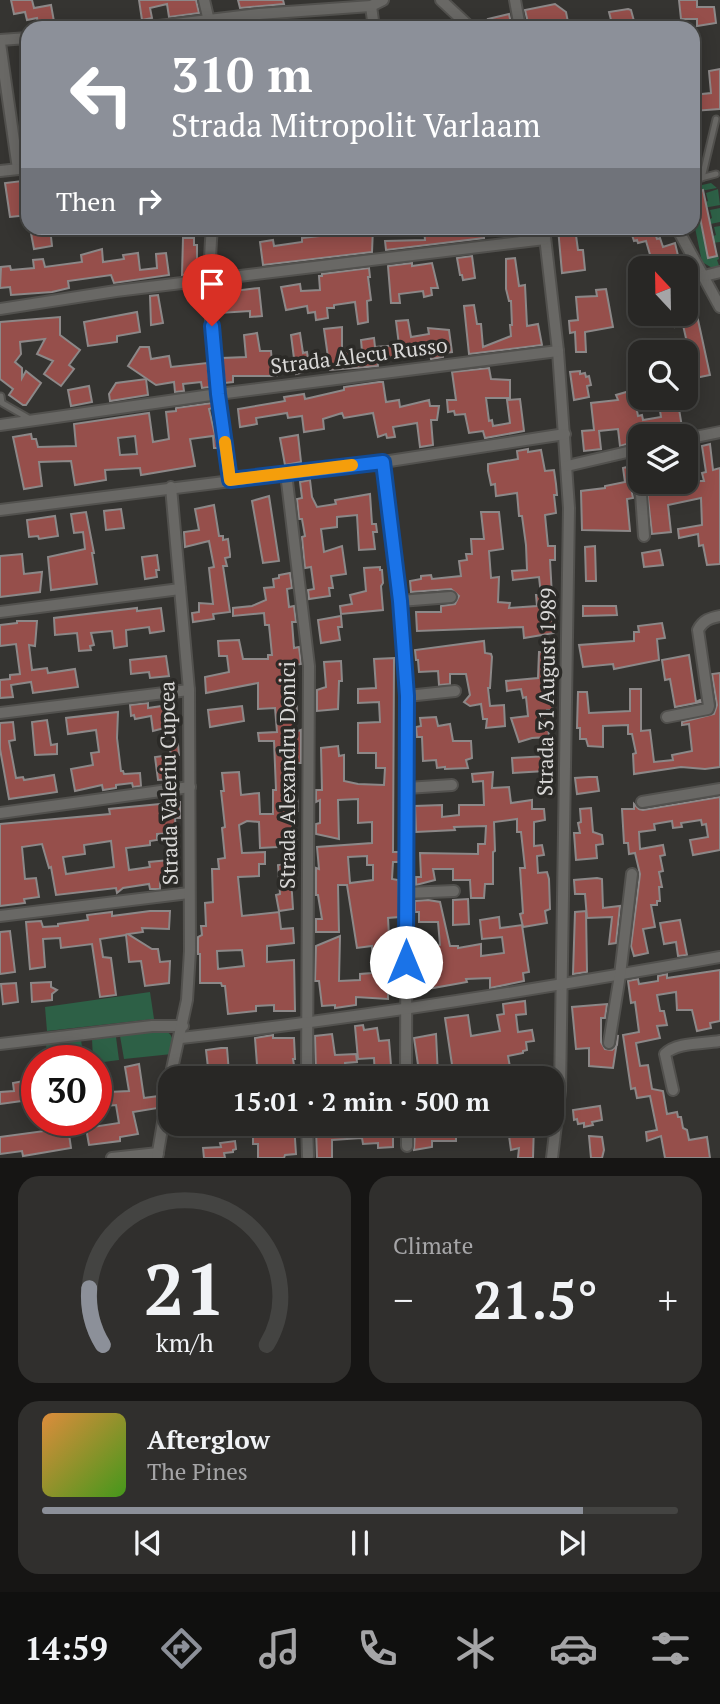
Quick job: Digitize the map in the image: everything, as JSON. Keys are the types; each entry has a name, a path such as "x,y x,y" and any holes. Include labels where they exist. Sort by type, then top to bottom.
{"street":[{"path":"204,0 209,21 259,14 371,6 383,0"},
{"path":"441,0 464,21"},
{"path":"515,0 519,21"},
{"path":"371,6 373,21"},
{"path":"21,39 0,42 21,157"},
{"path":"0,171 21,168"},
{"path":"211,235 208,280 218,394 230,480"},
{"path":"0,309 530,235"},
{"name":"Strada 31 August 1989","path":"544,235 558,351 569,508 560,1091 552,1158"},
{"path":"681,235 720,307"},
{"path":"704,276 720,272"},
{"name":"Strada Alecu Russo","path":"0,425 558,351"},
{"path":"698,437 720,432"},
{"path":"0,510 383,462 565,434"},
{"path":"567,466 628,452"},
{"path":"383,462 400,601 407,696 406,1066"},
{"name":"Strada Alexandru Donici","path":"286,473 309,666 307,1066"},
{"name":"Strada Valeriu Cupcea","path":"171,487 189,690 190,787 190,951 182,1032 173,1066"},
{"path":"641,494 644,536"},
{"path":"0,612 180,589"},
{"path":"400,601 451,597"},
{"path":"667,717 708,709 698,630 701,624 720,616"},
{"path":"0,713 189,690"},
{"path":"407,696 455,691"},
{"path":"407,788 452,785"},
{"path":"0,813 190,787"},
{"path":"642,802 720,789"},
{"path":"609,1043 632,874"},
{"path":"406,893 454,891"},
{"path":"0,916 190,893"},
{"path":"0,1044 152,1026 182,1032 306,1024 561,986 720,957"},
{"path":"673,1090 665,1054 667,1051 720,1041"},
{"name":"Strada Valeriu Cupcea","path":"158,1156 161,1136"},
{"path":"307,1136 308,1156"},
{"path":"407,1136 407,1146"},
{"path":"112,1158 158,1156"}],"lane":[{"path":"716,119 702,178 716,174"},
{"path":"1,396 2,403 33,422"}],"green space":[{"path":"711,183 717,188 700,191 700,185"},
{"path":"718,189 720,205 700,209 700,204 708,201 706,193"},
{"path":"720,208 720,222 701,226 704,240 716,235 714,227 720,226 720,242 705,244 708,258 718,254 720,268 714,269 702,262 696,235 700,235 700,218 701,223 712,218 710,210"},
{"path":"150,992 154,1019 47,1031 45,1007"},
{"path":"164,1030 172,1037 172,1054 124,1059 120,1036"},
{"path":"116,1037 119,1060 112,1061 112,1045 92,1045 92,1039"},
{"path":"81,1040 82,1045 46,1045"}],"building":[{"path":"11,0 32,0 34,8 51,5 54,21 38,21 37,18 27,20 25,12 14,14"},
{"path":"139,0 196,0 199,13 169,17 167,4 150,8 152,18 142,20"},
{"path":"238,0 283,0 284,4 240,8"},
{"path":"679,0 697,0 697,7 714,7 716,23 700,26 697,19 681,19"},
{"path":"555,4 566,12 568,21 528,21 525,10"},
{"path":"631,10 634,21 611,21 609,12"},
{"path":"509,14 510,21 489,21 488,19"},
{"path":"720,69 720,109 700,110 700,94 711,93 709,71"},
{"path":"21,181 21,216 10,217 5,183"},
{"path":"703,190 717,256 708,258 700,217 700,191"},
{"path":"31,235 51,235 52,246 34,249"},
{"path":"373,235 372,252 263,265 260,242 273,240 274,246 302,242 302,238"},
{"path":"425,235 484,235 484,238 386,250 385,241 425,240"},
{"path":"559,235 576,235 578,250 583,250 585,270 562,273"},
{"path":"632,235 656,235 657,239 660,238 663,247 675,243 678,256 650,256 646,241 638,243 637,240 634,241"},
{"path":"183,238 194,238 194,245 197,245 197,273 182,275"},
{"path":"102,249 103,262 124,259 123,255 138,253 140,270 157,268 156,254 166,253 169,275 114,283 111,275 68,281 69,288 52,292 11,295 10,287 0,288 1,267 10,266 11,270 34,268 33,260 43,259 45,267 82,262 81,255"},
{"path":"472,256 475,278 463,280 457,258"},
{"path":"515,258 519,286 525,285 527,326 538,324 542,345 469,354 464,306 474,305 477,324 481,324 483,347 511,336 511,301 506,289 506,259"},
{"path":"412,263 412,266 432,263 438,288 431,288 432,295 424,297 423,291 399,294 400,303 391,303 388,266"},
{"path":"369,268 371,300 367,301 368,322 358,324 355,302 327,308 328,318 316,320 315,312 308,313 307,306 286,310 281,287 300,284 301,291 320,290 319,276 322,274"},
{"path":"259,288 262,316 250,317 250,311 219,313 218,293"},
{"path":"606,289 613,327 585,332 586,352 576,352 575,332 570,333 569,321 578,320 576,297 597,296 596,290"},
{"path":"158,295 163,323 151,325 150,296"},
{"path":"137,312 140,332 117,336 117,342 88,346 84,322"},
{"path":"60,317 60,335 80,350 69,365 74,369 61,386 44,374 53,361 37,354 45,339 20,342 21,354 15,362 22,368 22,378 26,371 41,383 26,405 23,405 9,395 13,389 0,379 0,322"},
{"path":"408,320 411,337 429,334 428,328 449,330 452,352 431,359 430,354 377,359 378,366 330,370 329,366 296,374 291,335 300,333 303,353 307,352 308,359 311,360 328,357 324,329 342,327 342,352 362,351 361,340 374,338 375,347 399,345 396,321"},
{"path":"698,320 710,375 698,377 698,340 686,340 683,326 698,326"},
{"path":"257,333 260,351 271,351 277,376 233,376 233,382 225,383 222,358 246,357 244,335"},
{"path":"140,347 149,347 151,359 169,356 171,367 207,363 210,387 202,388 201,382 183,384 184,391 175,392 174,382 156,385 128,366"},
{"path":"489,368 491,379 510,380 510,398 486,398 489,421 492,420 493,426 510,423 507,400 520,399 524,431 485,438 483,431 469,433 465,414 455,415 454,411 448,412 447,400 456,400 452,372"},
{"path":"580,371 580,374 589,376 589,397 574,400 570,372"},
{"path":"146,379 148,395 110,401 109,394 116,383"},
{"path":"383,382 386,402 399,400 400,407 429,400 430,406 439,406 437,420 431,420 433,445 420,447 417,423 393,427 395,437 387,438 386,434 378,437 373,413 344,418 342,413 323,419 324,429 304,432 302,416 288,418 287,413 256,418 257,424 240,427 238,409 285,401 284,397 304,394 305,399 344,390 344,387"},
{"path":"89,386 92,402 71,406 68,390"},
{"path":"628,391 628,410 637,410 638,416 642,415 643,420 661,417 660,411 679,410 682,424 628,424 628,444 620,446 618,429 599,431 601,449 584,451 582,431 594,430 591,403 618,400 616,395"},
{"path":"212,403 212,408 209,409 218,448 214,448 213,436 190,439 195,466 141,475 140,468 105,470 106,480 75,485 71,461 39,462 42,486 24,489 13,437 31,434 38,447 76,446 74,424 149,413 153,442 169,439 166,412 176,411 176,408","holes":["135,436 137,454 120,455 118,438"]},
{"path":"298,435 301,462 285,465 280,438"},
{"path":"710,444 713,470 720,468 720,564 707,565 703,545 699,546 698,534 679,538 678,529 702,525 701,498 668,505 671,532 652,534 647,494 698,494 698,481 704,481 702,473 706,472 702,446"},
{"path":"528,449 528,452 541,450 545,471 554,470 556,484 556,513 545,515 548,546 555,546 555,560 550,560 550,602 554,633 524,638 523,627 417,631 416,612 441,612 441,606 455,604 459,596 451,589 411,592 410,581 431,575 432,579 461,576 459,561 467,560 466,554 472,554 471,539 484,539 481,512 499,512 503,549 489,551 491,578 499,577 498,602 510,603 509,608 537,606 536,595 541,595 539,577 513,580 512,571 527,570 526,545 517,493 496,496 495,484 491,485 488,471 488,464 518,459 517,451"},
{"path":"627,467 628,494 632,494 633,498 627,499 630,531 582,530 581,491 625,482 623,468"},
{"path":"310,480 312,497 317,507 336,504 335,500 370,494 372,524 376,524 377,532 373,532 375,549 359,550 357,515 337,517 337,527 321,529 324,552 342,546 346,574 331,576 333,588 329,588 330,596 309,599 308,590 314,589 311,567 305,568 302,537 305,536 302,519 299,519 297,499 302,498 300,482"},
{"path":"269,496 279,561 263,563 252,501"},
{"path":"214,505 219,536 223,536 223,540 228,539 230,557 225,558 227,566 223,566 230,612 213,614 214,619 193,622 192,613 199,612 199,603 213,604 209,568 214,567 209,541 185,547 184,532 199,530 195,509"},
{"path":"121,509 124,528 106,530 104,511"},
{"path":"86,512 97,584 51,590 48,557 85,549 83,532 74,533 71,514"},
{"path":"55,516 58,536 39,539 38,536 29,537 27,520"},
{"path":"595,546 596,581 586,581 585,547"},
{"path":"660,550 663,565 644,567 642,553"},
{"path":"22,554 24,574 42,572 40,592 0,597 0,556"},
{"path":"157,555 157,577 145,579 142,557"},
{"path":"380,567 383,610 341,614 340,606 352,604 350,595 366,591 364,568"},
{"path":"290,573 292,588 287,589 289,607 294,606 294,648 299,647 301,664 295,665 297,713 293,713 295,732 301,730 301,763 295,763 298,811 293,812 292,828 296,827 297,846 260,848 259,822 247,821 239,825 242,853 265,852 265,864 259,864 259,876 238,877 242,916 279,912 281,929 293,928 294,943 267,946 267,962 294,960 295,1011 274,1011 274,1005 256,1006 256,1011 228,1014 225,986 221,983 200,983 198,954 201,926 206,926 205,903 213,902 212,869 219,869 218,859 225,858 222,773 239,772 241,795 259,793 260,814 273,814 273,790 276,790 274,741 259,741 258,733 277,732 275,708 258,709 258,683 206,693 205,677 229,672 227,656 219,656 218,641 239,640 243,659 268,659 268,655 272,655 269,625 265,625 264,613 233,616 233,608 252,606 266,600 264,588 274,587 273,579 279,578 279,575","holes":["242,950 244,966 218,969 217,951"]},
{"path":"583,606 616,606 617,615 583,616"},
{"path":"137,608 137,611 161,608 164,631 150,633 149,627 126,630 127,646 114,648 112,631 91,633 94,645 90,646 91,650 79,651 77,633 55,635 54,618"},
{"path":"341,616 342,627 338,627 340,640 321,643 318,620"},
{"path":"17,621 37,621 35,646 29,645 32,670 47,668 48,673 75,669 78,687 33,693 31,682 11,685 13,697 0,698 0,680 20,674 16,644 0,646 0,625"},
{"path":"662,623 665,638 657,639 659,660 614,669 613,664 583,667 579,645 634,641 634,632 639,632 638,626"},
{"path":"484,641 485,653 491,654 492,657 488,688 490,706 504,705 505,726 486,728 487,719 483,719 481,704 470,706 464,702 470,695 466,674 450,674 450,684 439,685 438,671 419,672 416,660 415,650"},
{"path":"539,652 553,652 553,710 547,710 549,737 519,742 511,718 528,716 526,697 523,698 521,689 507,691 506,681 538,678"},
{"path":"689,655 696,702 701,702 675,707 670,679 665,680 662,660"},
{"path":"166,656 169,676 150,678 149,672 131,674 130,660"},
{"path":"394,658 393,852 399,852 399,862 393,862 392,879 398,880 399,917 388,918 391,973 398,973 398,991 388,992 388,999 356,997 356,1005 335,1008 335,1005 322,1006 319,981 315,981 316,946 340,936 339,981 360,980 360,974 372,973 372,946 357,948 347,885 338,885 339,932 316,932 316,919 322,919 316,895 316,868 319,869 317,847 372,843 372,822 358,823 358,799 338,800 339,839 316,834 316,824 320,823 320,800 316,802 316,790 322,790 321,748 338,746 339,756 344,755 344,781 384,785 385,768 376,768 376,753 358,753 358,723 380,722 379,702 358,703 358,689 376,688 374,659","holes":["367,856 367,865 373,865 373,880 350,883 348,857"]},
{"path":"341,661 342,681 339,681 338,709 317,711 317,690 326,687 324,662"},
{"path":"720,673 720,767 681,767 634,774 633,754 636,753 632,734 628,734 628,725 603,726 603,747 588,746 586,739 580,739 580,728 577,728 578,692 587,692 589,713 630,711 630,689 641,689 641,731 650,730 654,762 673,760 672,755 692,751 689,724 682,725 682,722 714,714 717,705 712,674"},
{"path":"148,703 148,708 169,705 172,726 153,731 151,716 135,719 134,715 131,716 130,705"},
{"path":"242,706 244,721 210,727 208,710"},
{"path":"118,712 117,738 121,771 124,774 140,773 141,786 133,787 132,783 103,790 102,785 75,791 71,769 93,765 91,753 99,752 96,730 68,734 66,718"},
{"path":"436,717 438,726 450,724 453,741 471,741 472,758 466,760 468,768 437,768 436,760 423,761 422,737 417,737 416,727 421,726 420,718"},
{"path":"47,720 51,745 57,744 57,754 35,755 32,722"},
{"path":"13,722 15,740 9,741 16,778 23,777 24,780 54,775 57,792 9,799 0,749 0,723"},
{"path":"178,744 179,755 171,756 172,779 158,780 155,757 171,755 169,745"},
{"path":"549,756 549,767 545,767 545,771 513,773 512,758"},
{"path":"493,772 492,788 509,787 511,803 532,800 532,809 544,809 545,820 534,822 534,846 542,845 544,855 537,856 538,873 547,872 549,879 550,909 545,911 547,923 523,927 520,914 523,913 520,868 525,868 517,819 494,822 493,884 485,884 484,898 471,898 470,880 453,880 453,869 433,869 435,880 416,885 416,877 421,877 420,853 478,854 478,844 485,844 486,826 416,832 415,806 442,805 442,817 459,815 459,805 484,805 483,781 473,782 472,774"},
{"path":"597,777 599,791 577,794 575,778"},
{"path":"720,797 720,850 693,855 690,840 708,837 706,824 702,825 701,820 681,823 682,827 673,828 672,821 654,824 655,830 639,832 640,849 663,845 665,855 660,856 663,871 659,872 662,887 659,887 660,901 657,901 657,905 651,905 655,927 643,929 648,953 634,956 631,946 640,874 635,853 629,854 628,843 624,843 622,809 634,809 634,804 643,810"},
{"path":"180,802 180,818 175,818 176,833 157,834 157,840 150,841 150,845 126,848 129,870 150,867 149,862 169,860 171,881 160,882 160,889 150,889 149,884 123,888 117,893 116,888 56,895 51,867 49,868 42,844 22,847 25,879 36,878 39,897 24,899 25,903 0,906 0,824 110,814 109,809","holes":["111,841 114,867 66,874 63,857 85,854 84,845"]},
{"path":"591,808 593,832 602,835 603,844 596,845 597,858 576,860 574,833 580,833 580,809"},
{"path":"294,863 295,877 291,878 293,909 279,911 276,895 280,894 278,865"},
{"path":"602,879 603,908 620,906 616,943 609,944 612,917 587,918 585,894 575,894 574,880"},
{"path":"468,899 469,924 453,925 453,900"},
{"path":"415,901 440,902 450,946 458,948 481,944 481,956 504,953 502,937 482,939 480,920 499,917 500,928 522,925 529,972 523,973 524,981 490,988 490,978 466,979 467,982 433,988 428,958 416,960 415,953 415,949 440,945 438,922 419,922 419,912 415,912"},
{"path":"170,911 169,929 142,928 143,932 128,934 152,949 158,949 160,962 170,961 169,983 145,986 141,961 129,962 126,935 100,939 103,957 111,958 116,995 100,997 92,944 61,948 60,938 43,939 45,967 30,969 26,922 41,921 43,927 58,926 88,920 87,915 112,912 112,916"},
{"path":"586,911 587,972 573,974 575,912"},
{"path":"680,920 687,955 678,956 676,942 664,944 660,923"},
{"path":"10,931 15,972 0,974 0,932"},
{"path":"720,970 720,1021 710,1023 711,1028 697,1031 692,1010 677,1010 676,992 657,995 660,1011 664,1011 667,1025 657,1026 660,1038 636,1043 640,1066 648,1065 652,1089 663,1091 667,1114 677,1112 683,1128 687,1130 689,1140 707,1137 710,1158 665,1158 661,1136 647,1141 646,1132 657,1130 650,1096 637,1098 635,1088 631,1089 623,1035 639,1032 635,1002 631,1003 628,981 638,979 639,984 658,981 658,976 667,974 667,978"},
{"path":"51,982 51,987 57,990 52,994 52,1000 32,1002 31,983"},
{"path":"16,983 18,1002 3,1004 1,984"},
{"path":"525,1001 526,1014 516,1015 518,1032 532,1030 534,1041 526,1042 527,1050 508,1056 510,1066 452,1066 445,1018 468,1015 471,1036 500,1031 497,1015 504,1014 503,1004"},
{"path":"607,1004 605,1018 601,1018 601,1042 605,1049 612,1050 616,1046 613,1068 589,1066 589,1048 576,1049 572,1007"},
{"path":"363,1025 364,1030 377,1028 379,1041 389,1040 391,1066 374,1066 374,1058 358,1059 355,1026"},
{"path":"332,1034 335,1055 356,1054 357,1062 345,1063 345,1066 316,1066 315,1036"},
{"path":"436,1034 438,1066 418,1066 414,1038"},
{"path":"273,1035 273,1038 294,1038 294,1066 257,1066 255,1038"},
{"path":"227,1048 228,1066 208,1066 206,1050"},
{"path":"139,1064 144,1098 158,1096 158,1108 133,1112 138,1134 120,1137 120,1141 89,1145 87,1136 112,1136 112,1124 119,1123 116,1105 112,1105 112,1092 129,1091 125,1067"},
{"path":"21,1082 21,1101 0,1104 0,1092 14,1091 13,1083"},
{"path":"600,1106 602,1120 592,1122 593,1125 584,1127 584,1123 578,1124 577,1119 574,1120 573,1110"},
{"path":"21,1134 69,1136 71,1148 23,1156 22,1151 0,1154 0,1137"},
{"path":"253,1136 295,1136 296,1154 285,1155 284,1158 258,1158 258,1144 253,1144"},
{"path":"316,1136 393,1136 393,1147 378,1148 378,1143 363,1144 362,1138 332,1140 332,1158 317,1158"},
{"path":"415,1136 456,1136 456,1141 432,1141 432,1147 414,1150"},
{"path":"509,1136 534,1136 533,1158 518,1158 519,1148 511,1150"},
{"path":"589,1136 602,1137 602,1158 591,1158"},
{"path":"235,1141 236,1149 224,1153 225,1158 204,1158 203,1148 221,1147 220,1143"}],"slow traffic":[{"path":"225,442 230,480 352,465"}],"route":[{"path":"212,326 230,480 383,462 392,522 407,696 406,962"}]}
